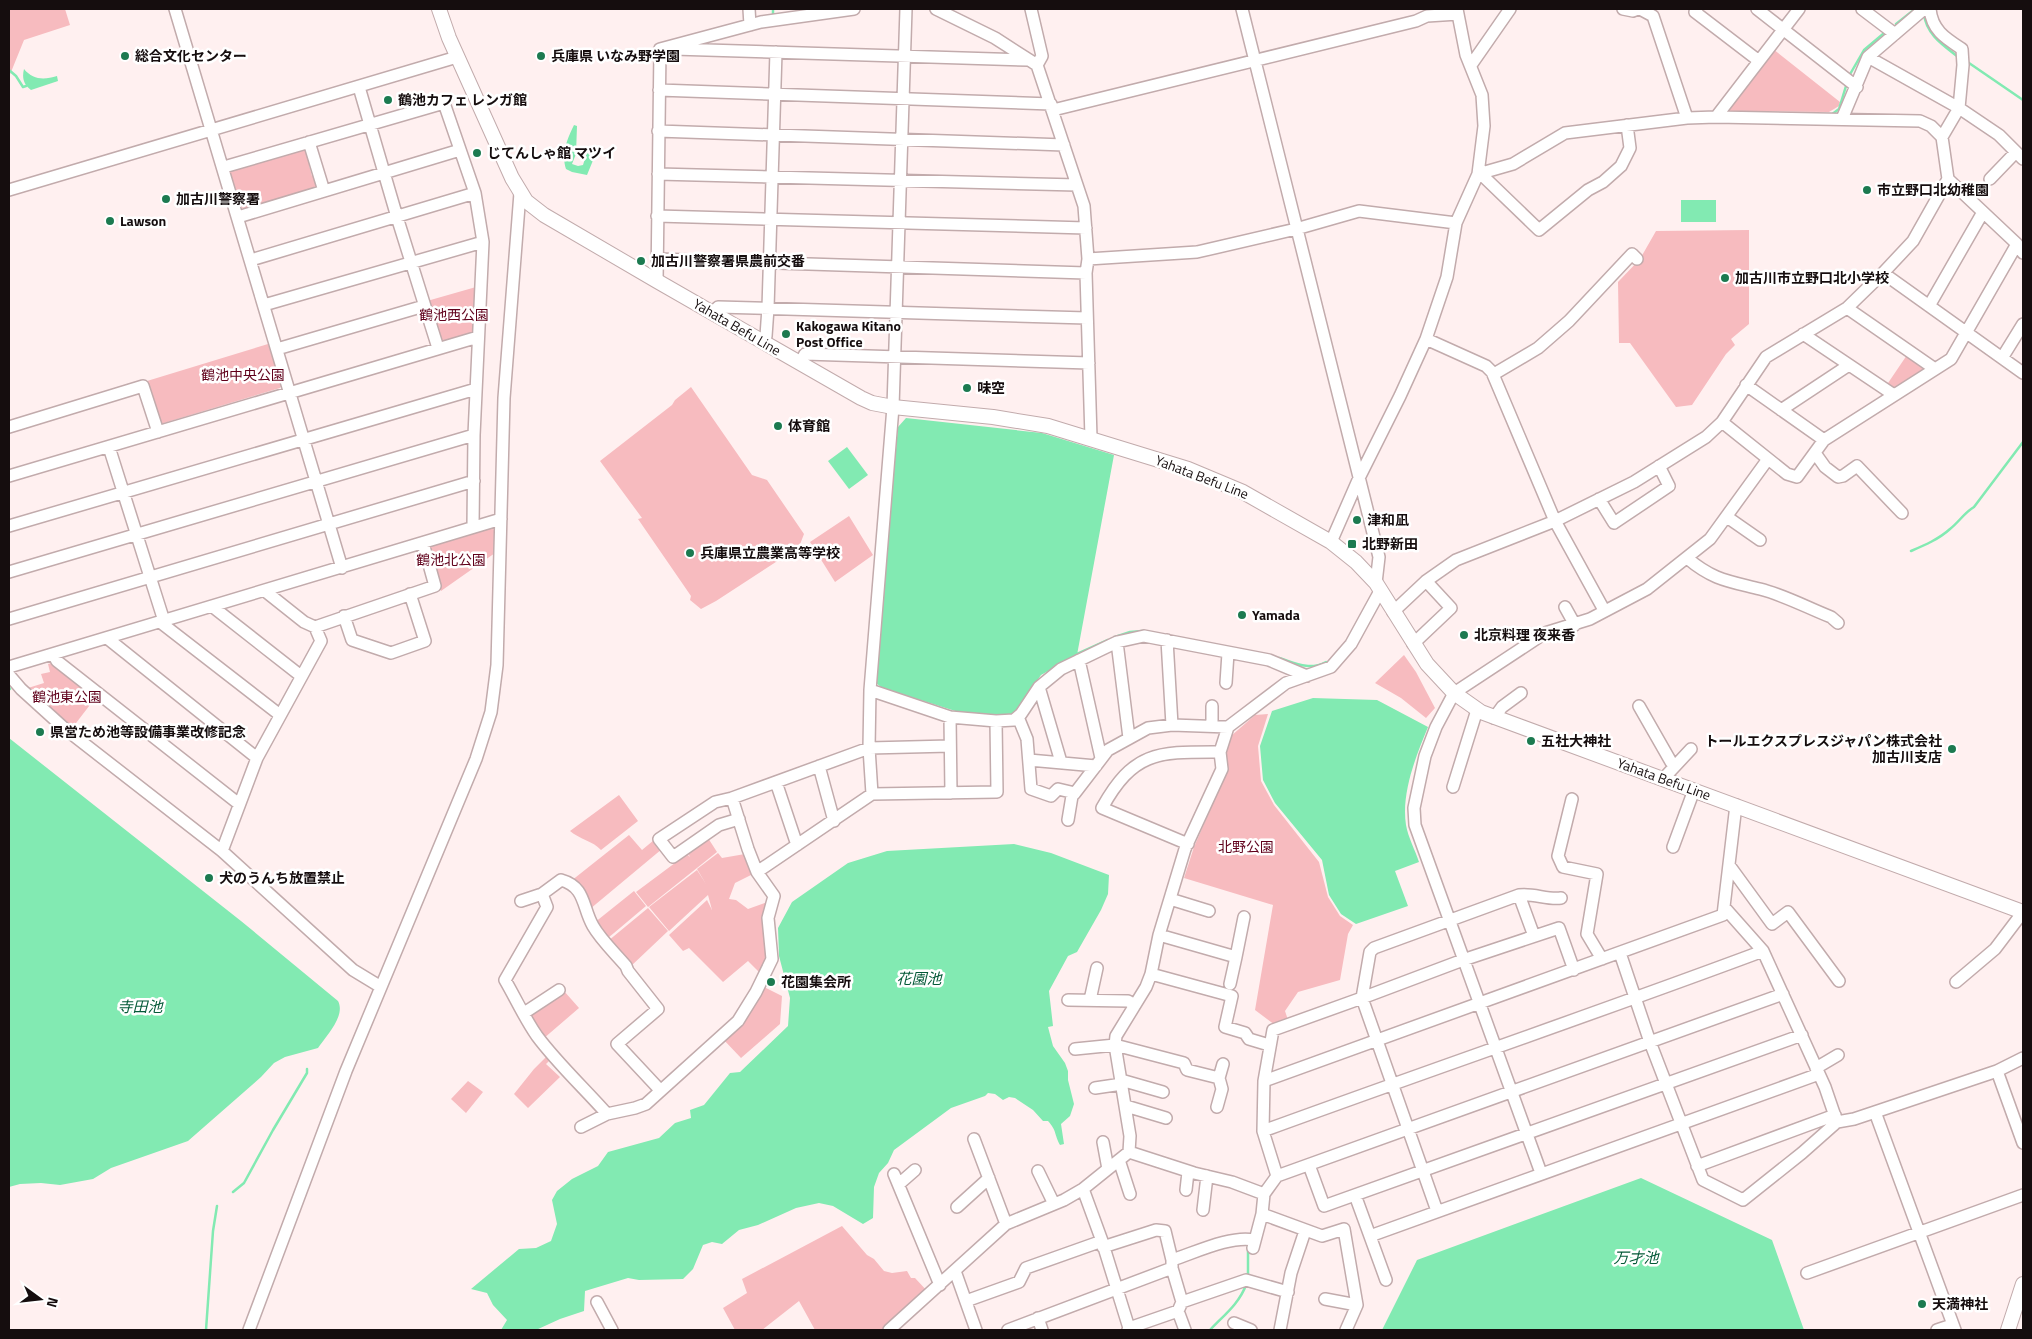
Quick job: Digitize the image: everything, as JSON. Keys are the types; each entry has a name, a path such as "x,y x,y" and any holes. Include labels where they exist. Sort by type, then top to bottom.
{"main road":[{"name":"Yahata Befu Line","path":"439,9 457,57 520,193 526,202 658,281 861,398 872,403 893,407 1021,420 1091,438 1225,483 1280,511 1331,542 1356,562 1378,587 1427,664 1454,693 1476,710 2023,912"},
{"path":"2008,1330 2023,1284"}],"street":[{"path":"175,9 224,167 342,568"},
{"path":"749,9 750,25"},
{"path":"660,48 750,25 854,9"},
{"path":"872,794 868,748 870,690 893,407 906,9"},
{"path":"936,9 994,38 1033,62 1052,107 1084,206 1088,259 1086,273 1091,438"},
{"path":"660,48 905,55 1033,62 1042,56 1031,9"},
{"path":"889,1330 940,1286 1006,1224 1054,1204 1083,1189 1129,1152 1130,1136 1115,1045 1116,1036 1146,987 1151,974 1159,935 1188,844 1222,769 1220,752 1228,726 1286,683 1332,667 1351,644 1378,587 1379,557 1242,9"},
{"path":"1470,65 1510,9"},
{"path":"1623,9 1633,11 1640,9 1653,16 1687,118"},
{"path":"1698,9 1695,12 1759,61"},
{"path":"1757,9 1857,87"},
{"path":"1716,117 1799,9"},
{"path":"1862,9 1895,34"},
{"path":"1842,119 1868,57 1924,9"},
{"path":"1930,9 1936,29 1945,38 1962,49 1963,59 1959,108 1942,137"},
{"path":"659,90 903,98 1052,107 1255,61 1416,21 1427,16 1457,11 1466,55 1482,95 1484,126 1478,174 1456,223 1447,278 1426,339 1359,478 1331,542"},
{"path":"658,281 657,216 660,48"},
{"path":"763,342 766,336 768,308 776,52"},
{"path":"9,190 359,88 457,57"},
{"path":"1868,57 1959,108 1999,135 2020,155 1990,179"},
{"path":"359,88 438,348"},
{"path":"224,167 444,102 475,193 483,242 474,435 474,527"},
{"path":"1393,612 1426,581 1456,560 1555,521 1634,482 1706,437 1722,422 1766,356 1847,308 1883,273 1913,241 1948,179 1942,137 1931,126 1920,121 1716,117 1687,118 1565,133 1513,164 1478,174"},
{"path":"1478,174 1484,177 1539,230 1588,190 1603,182 1621,166 1630,148 1627,126"},
{"path":"658,131 1064,145"},
{"path":"309,142 324,192"},
{"path":"238,217 460,150"},
{"path":"658,174 1077,185"},
{"path":"1722,422 1787,474 1797,477 1824,440 1952,359 1966,333 2020,248 1948,179"},
{"path":"251,260 397,218 475,193"},
{"path":"249,1330 346,1071 476,759 490,712 497,664 504,398 520,193"},
{"path":"1088,259 1197,252 1296,229 1359,211 1456,223"},
{"path":"1929,306 1983,212"},
{"path":"657,216 1086,228"},
{"path":"264,305 410,261 483,242"},
{"path":"1494,374 1538,348 1568,322 1632,254 1637,259"},
{"path":"657,259 1086,273"},
{"path":"1883,273 2023,373"},
{"path":"277,349 424,306"},
{"path":"713,313 718,307 1087,318"},
{"path":"1847,308 1935,369"},
{"path":"2002,358 2023,324"},
{"path":"1803,334 1894,395"},
{"path":"9,476 478,336"},
{"path":"1426,339 1486,366 1494,374 1555,521 1604,610"},
{"path":"800,363 805,354 1089,363"},
{"path":"1781,410 1849,365"},
{"path":"1746,385 1824,440"},
{"path":"9,427 143,386 158,432"},
{"path":"9,526 476,389"},
{"path":"9,572 474,435"},
{"path":"110,447 162,622 280,715"},
{"path":"1815,453 1825,467 1838,476 1843,476 1857,466 1902,513"},
{"path":"1541,1173 1448,920 1416,825 1414,808 1425,756 1436,727 1454,693 1545,633 1590,619 1647,589 1710,540 1768,459"},
{"path":"1599,499 1614,523 1669,486 1659,466"},
{"path":"9,619 474,481"},
{"path":"1727,517 1760,540"},
{"path":"9,667 501,519"},
{"path":"265,591 304,622 315,627 436,586 424,543"},
{"path":"1687,558 1707,574 1742,586 1760,589 1831,617 1838,623"},
{"path":"1413,644 1451,608 1426,581"},
{"path":"344,616 352,640 391,652 425,641 410,594"},
{"path":"213,607 301,676"},
{"path":"1564,607 1574,625"},
{"path":"222,851 257,758 320,641 315,627"},
{"path":"870,690 950,717 996,721 1014,720 1039,687 1061,669 1117,642 1144,636 1268,660 1307,676"},
{"path":"106,638 257,758"},
{"path":"1167,640 1172,725"},
{"path":"1117,642 1128,738"},
{"path":"1226,683 1228,653"},
{"path":"53,654 57,661 239,804"},
{"path":"1079,660 1098,762"},
{"path":"9,675 20,689 64,728 222,851 353,970 381,988"},
{"path":"1039,687 1061,762"},
{"path":"1494,718 1502,707 1521,693"},
{"path":"1212,706 1212,726"},
{"path":"1639,706 1671,762 1676,765"},
{"path":"1453,787 1476,710"},
{"path":"950,717 951,793"},
{"path":"1018,717 1027,739 1031,789 1051,796 1058,789 1075,793"},
{"path":"757,872 872,794 997,792 996,721"},
{"path":"1068,820 1072,796 1108,750 1128,738 1148,728 1172,725 1228,726"},
{"path":"739,819 719,825 673,857 659,839 716,802 732,798 868,748 950,746"},
{"path":"1663,779 1692,749"},
{"path":"1188,844 1102,808 1121,778 1132,768 1151,758 1173,752 1220,752"},
{"path":"1029,760 1098,762"},
{"path":"819,766 834,820"},
{"path":"776,782 798,845"},
{"path":"1673,847 1694,790"},
{"path":"581,1127 607,1114 646,1104 738,1020 756,992 772,959 768,918 774,896 757,872 732,798"},
{"path":"1572,799 1561,821 1558,856 1563,867 1597,874 1588,934 1602,959"},
{"path":"1264,1081 1479,1005 1723,915 1736,805"},
{"path":"1729,865 1775,928 1788,912 1839,980"},
{"path":"521,901 542,894 561,880 570,883 580,893 593,927 626,966 658,1009 617,1044 660,1090"},
{"path":"542,894 547,907 505,980 526,1020 539,1038 607,1114"},
{"path":"1437,1211 1375,1041 1362,998 1370,952 1374,948 1520,895 1526,894 1552,899 1561,898"},
{"path":"1520,895 1534,936"},
{"path":"1170,899 1209,911"},
{"path":"1724,907 1763,951 1818,1071 1836,1118"},
{"path":"1956,982 1995,949 2023,912"},
{"path":"1234,980 1236,957 1244,918"},
{"path":"1277,1176 1263,1131 1264,1081 1273,1030 1463,960 1559,928 1574,970"},
{"path":"1159,935 1210,945 1236,957"},
{"path":"1263,1131 1391,1084 1636,999 1763,951"},
{"path":"1620,953 1650,1042 1703,1180 1743,1200 1810,1147 1836,1118"},
{"path":"1090,1000 1097,968"},
{"path":"1151,974 1199,992 1232,996 1225,1027 1245,1033 1248,1039 1270,1045"},
{"path":"524,1013 560,990"},
{"path":"1008,1330 1116,1289 1172,1264 1215,1241 1246,1239 1254,1244 1262,1214 1264,1194 1277,1176 1783,994"},
{"path":"1068,1000 1128,1001 1135,1004"},
{"path":"1309,1165 1324,1206 1526,1132 1802,1035"},
{"path":"1075,1050 1115,1045 1186,1058 1187,1070 1219,1078"},
{"path":"1370,1236 1541,1173 1682,1124 1818,1071 1838,1055"},
{"path":"1698,1166 1836,1118 1848,1120 1875,1112 1997,1071 2023,1058"},
{"path":"1217,1107 1222,1089 1219,1078 1223,1064"},
{"path":"1997,1071 2023,1143"},
{"path":"1095,1088 1122,1082 1163,1092"},
{"path":"1126,1106 1166,1118"},
{"path":"1875,1112 1954,1328 1937,1330"},
{"path":"974,1139 1006,1224"},
{"path":"1103,1142 1108,1169"},
{"path":"1129,1152 1188,1172 1232,1182 1264,1194"},
{"path":"1120,1160 1130,1194"},
{"path":"915,1170 896,1179 940,1286"},
{"path":"1038,1171 1054,1204"},
{"path":"1186,1190 1188,1172"},
{"path":"1203,1210 1207,1176"},
{"path":"957,1207 989,1178"},
{"path":"1083,1189 1128,1329 1180,1307 1221,1284 1246,1280 1288,1292"},
{"path":"1355,1195 1386,1280"},
{"path":"1807,1273 2023,1195"},
{"path":"1262,1214 1322,1236 1344,1229 1357,1305 1346,1330"},
{"path":"966,1301 1019,1282 1026,1268 1140,1231 1168,1231 1172,1264 1185,1330"},
{"path":"1280,1330 1291,1273 1305,1231"},
{"path":"955,1271 976,1330"},
{"path":"1325,1299 1357,1305"},
{"path":"597,1302 612,1330"},
{"path":"1038,1318 1042,1330"},
{"path":"1234,1323 1252,1327"}],"green space":[{"path":"9,9 65,9 70,25 24,40 9,77"},
{"path":"1773,49 1840,102 1839,106 1829,112 1728,111 1727,109"},
{"path":"301,149 308,152 312,176 315,175 318,184 315,189 245,209 239,206 229,174 231,170"},
{"path":"1749,230 1749,324 1731,339 1735,345 1726,354 1692,405 1676,407 1630,343 1619,343 1618,282 1640,259 1656,231"},
{"name":"鶴池西公園","path":"476,287 474,333 441,342 427,301"},
{"name":"鶴池中央公園","path":"268,344 282,384 280,388 160,423 147,381"},
{"path":"1907,355 1927,369 1893,390 1886,386"},
{"path":"691,387 752,475 767,480 804,534 799,547 701,609 690,600 691,596 638,519 642,518 600,461 672,405 675,400"},
{"path":"849,516 873,555 835,582 810,542"},
{"name":"鶴池北公園","path":"491,528 495,530 495,553 441,591 429,551 430,547"},
{"path":"1404,655 1416,672 1435,708 1426,718 1401,698 1375,683"},
{"name":"鶴池東公園","path":"52,663 96,697 73,727 28,688 44,683 41,674 50,672 48,664"},
{"name":"北野公園","path":"1268,714 1258,746 1261,781 1274,805 1319,862 1328,897 1340,916 1353,925 1348,934 1340,980 1298,992 1285,1011 1288,1020 1275,1025 1255,1010 1273,905 1184,878 1194,847 1227,771 1227,747 1231,736 1255,715"},
{"path":"619,795 638,821 601,850 570,831"},
{"path":"629,835 642,850 654,840 662,849 590,909 571,881"},
{"path":"708,838 717,852 648,907 636,892 687,854 690,857 688,853"},
{"path":"718,853 722,858 745,854 755,873 735,883 729,899 736,900 748,909 770,901 769,955 762,975 748,961 723,982 689,948 683,951 669,935 707,900 712,910 708,895 669,931 649,907 697,870 706,884 697,869"},
{"path":"634,891 646,906 609,937 605,937 594,923"},
{"path":"648,908 668,931 630,967 608,941"},
{"path":"762,986 782,996 780,1024 741,1058 722,1038"},
{"path":"564,991 579,1008 543,1039 527,1016"},
{"path":"548,1055 551,1059 546,1064 560,1077 528,1108 514,1094"},
{"path":"468,1081 483,1092 466,1113 451,1099"},
{"path":"842,1226 867,1255 874,1259 884,1271 892,1273 907,1271 911,1278 915,1278 929,1293 886,1330 815,1330 799,1301 762,1330 735,1330 723,1308 747,1293 742,1279"}],"water":[{"path":"24,69 27,73 39,78 57,76 58,81 31,90 24,80"},
{"path":"574,125 577,126 576,154 572,164 583,165 587,152 590,152 594,158 587,175 566,169 564,152"},
{"path":"1681,200 1716,200 1716,222 1681,222"},
{"path":"906,418 1042,433 1114,455 1077,655 1041,675 1014,714 968,715 882,688 875,682 898,427"},
{"path":"847,447 868,475 849,489 828,461"},
{"path":"1313,698 1377,700 1428,727 1414,762 1405,813 1407,830 1419,862 1395,871 1408,906 1356,924 1341,914 1329,895 1322,860 1275,803 1263,780 1260,746 1272,711"},
{"name":"寺田池","path":"9,738 241,921 338,1001 340,1007 334,1026 318,1048 285,1057 274,1063 261,1077 188,1141 111,1168 93,1179 60,1185 41,1183 20,1184 9,1187"},
{"name":"花園池","path":"1014,844 1051,853 1109,875 1108,894 1101,910 1077,952 1068,956 1049,991 1053,1026 1048,1027 1053,1046 1065,1063 1068,1071 1068,1080 1074,1104 1070,1116 1061,1124 1064,1144 1060,1145 1051,1124 1048,1121 1043,1121 1033,1110 1015,1098 1009,1097 1003,1100 995,1094 988,1093 985,1096 951,1108 894,1150 888,1163 879,1173 874,1187 873,1218 863,1224 833,1206 819,1203 796,1208 758,1225 739,1230 722,1244 712,1242 703,1245 693,1269 683,1279 639,1280 628,1278 585,1291 584,1311 536,1330 501,1330 507,1320 493,1305 487,1293 471,1289 519,1249 536,1248 551,1241 557,1224 552,1200 557,1191 572,1179 598,1166 608,1152 659,1138 675,1123 691,1118 690,1110 704,1105 730,1073 740,1072 788,1026 790,998 779,956 778,928 792,902 848,863 887,851"},
{"name":"万才池","path":"1641,1178 1772,1240 1804,1330 1382,1330 1417,1260"}],"waterway":[{"path":"773,9 773,17"},
{"path":"1896,24 1915,9"},
{"path":"1924,14 1925,21 1932,33 1957,56"},
{"path":"1849,76 1864,50 1883,34"},
{"path":"1969,63 2023,100"},
{"path":"9,70 16,76 23,87 26,86"},
{"path":"1831,115 1839,109 1846,86"},
{"path":"1911,551 1941,536 1974,507 2023,442"},
{"path":"1115,637 1130,632 1143,631"},
{"path":"1077,654 1108,640"},
{"path":"1279,658 1308,666 1320,665 1326,662"},
{"path":"233,1192 244,1183 307,1073 307,1069"},
{"path":"206,1330 213,1231 217,1206"},
{"path":"1248,1245 1248,1275"},
{"path":"1210,1330 1235,1304 1246,1285"}],"place":[{"name":"総合文化センター","path":"125,56"},
{"name":"兵庫県 いなみ野学園","path":"541,56"},
{"name":"鶴池カフェ レンガ館","path":"388,100"},
{"name":"じてんしゃ館 マツイ","path":"477,153"},
{"name":"市立野口北幼稚園","path":"1867,190"},
{"name":"加古川警察署","path":"166,199"},
{"name":"Lawson","path":"110,221"},
{"name":"加古川警察署県農前交番","path":"641,261"},
{"name":"加古川市立野口北小学校","path":"1725,278"},
{"name":"Kakogawa Kitano Post Office","path":"786,334"},
{"name":"味空","path":"967,388"},
{"name":"体育館","path":"778,426"},
{"name":"津和凪","path":"1357,520"},
{"name":"北野新田","path":"1352,544"},
{"name":"兵庫県立農業高等学校","path":"690,553"},
{"name":"Yamada","path":"1242,615"},
{"name":"北京料理 夜来香","path":"1464,635"},
{"name":"県営ため池等設備事業改修記念","path":"40,732"},
{"name":"五社大神社","path":"1531,741"},
{"name":"トールエクスプレスジャパン株式会社 加古川支店","path":"1952,749"},
{"name":"犬のうんち放置禁止","path":"209,878"},
{"name":"花園集会所","path":"771,982"},
{"name":"天満神社","path":"1922,1304"}]}
